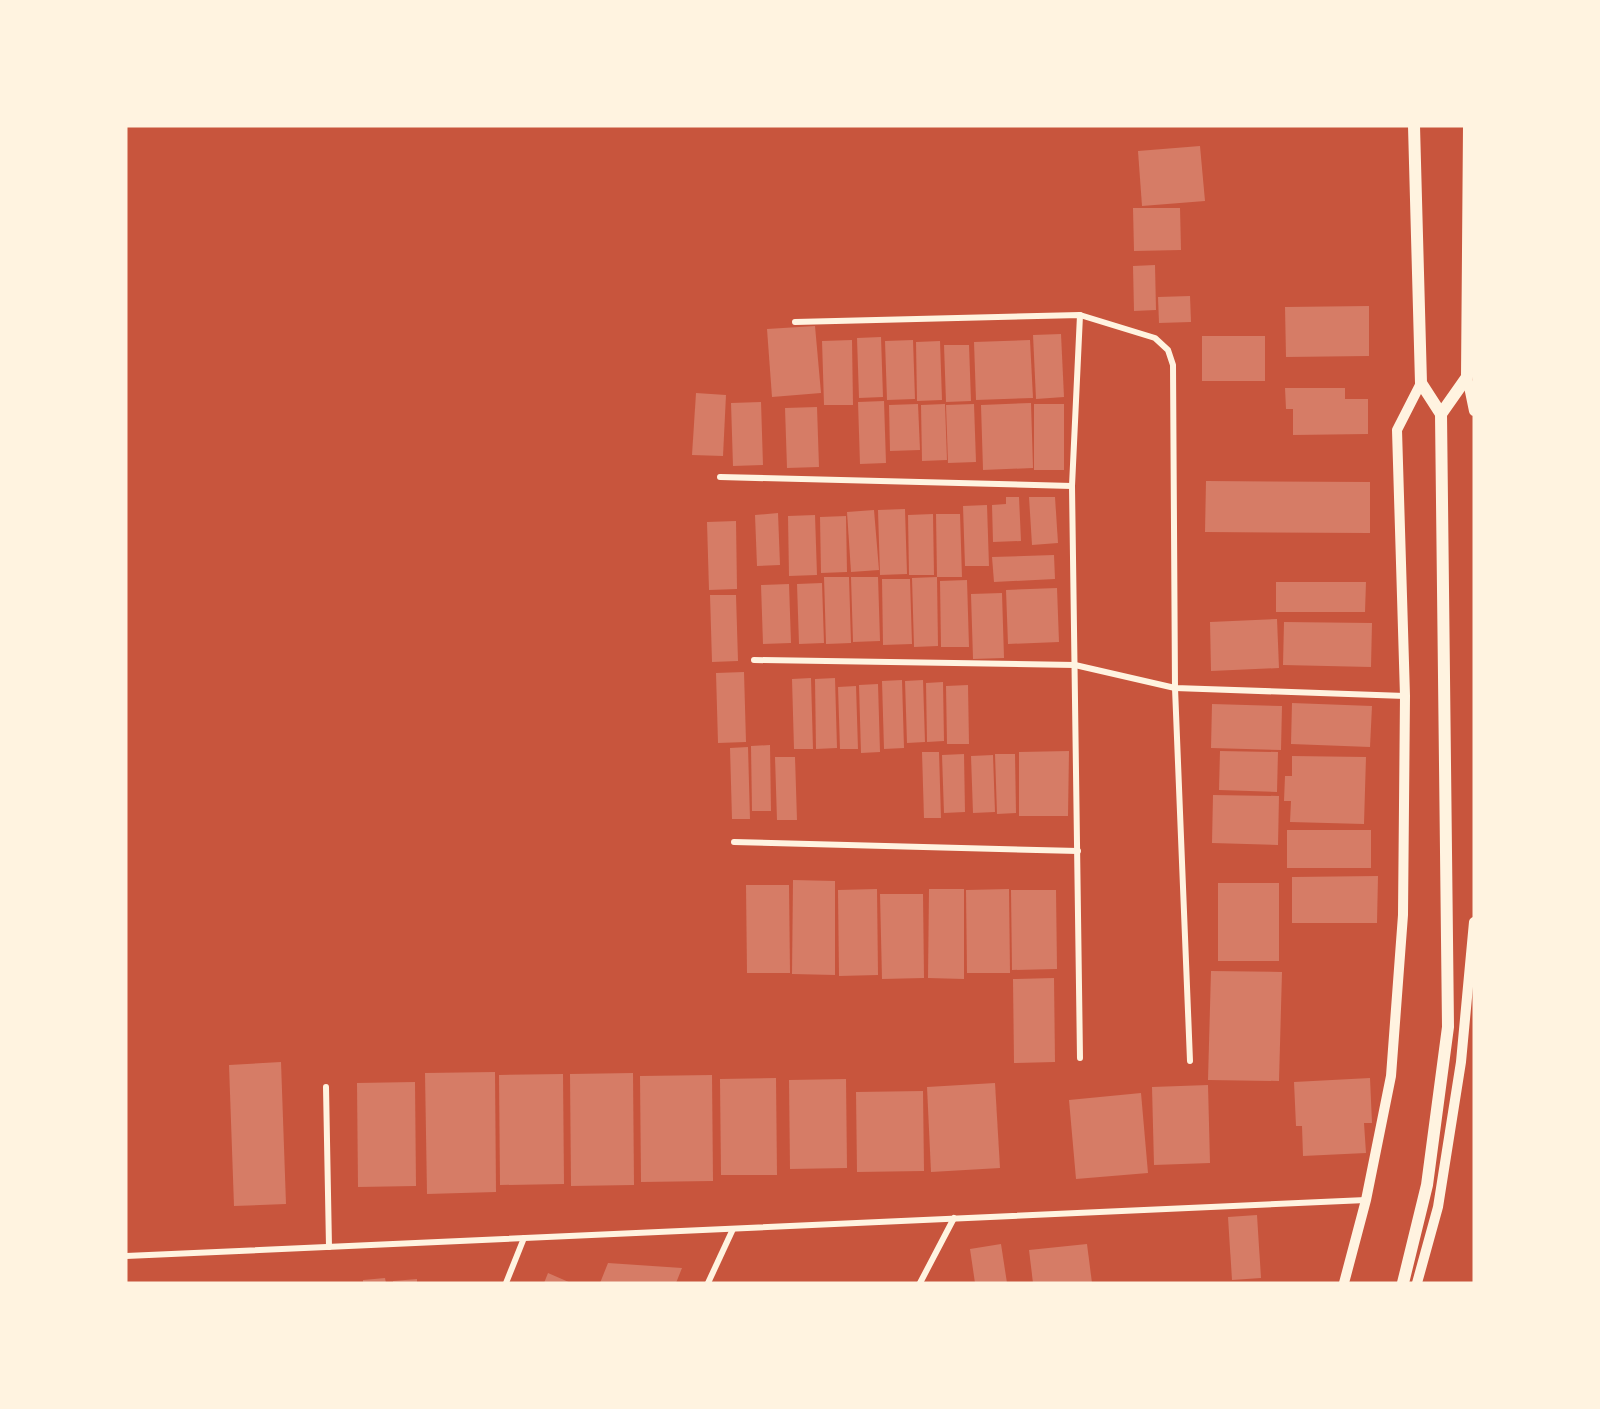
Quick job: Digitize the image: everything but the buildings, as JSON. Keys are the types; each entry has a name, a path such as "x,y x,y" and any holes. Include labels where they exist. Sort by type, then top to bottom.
{"main road":[{"path":"1403,1283 1427,1185 1448,1027 1441,414 1421,383 1414,126"},
{"path":"1441,414 1467,377 1469,126"}],"street":[{"path":"795,322 1080,315 1155,338 1168,350 1173,365 1175,688 1190,1061"},
{"path":"1080,315 1072,486 1080,1058"},
{"path":"1467,377 1474,411"},
{"path":"1344,1283 1366,1200 1392,1065 1403,915 1405,696 1397,430 1421,383"},
{"path":"720,477 1072,486"},
{"path":"754,660 1075,665 1175,688 1405,696"},
{"path":"734,842 1078,852"},
{"path":"1417,1283 1438,1207 1461,1062 1474,922"},
{"path":"326,1088 329,1247"},
{"path":"126,1256 1366,1200"},
{"path":"920,1283 954,1218"},
{"path":"708,1283 733,1229"},
{"path":"506,1283 524,1238"}]}
